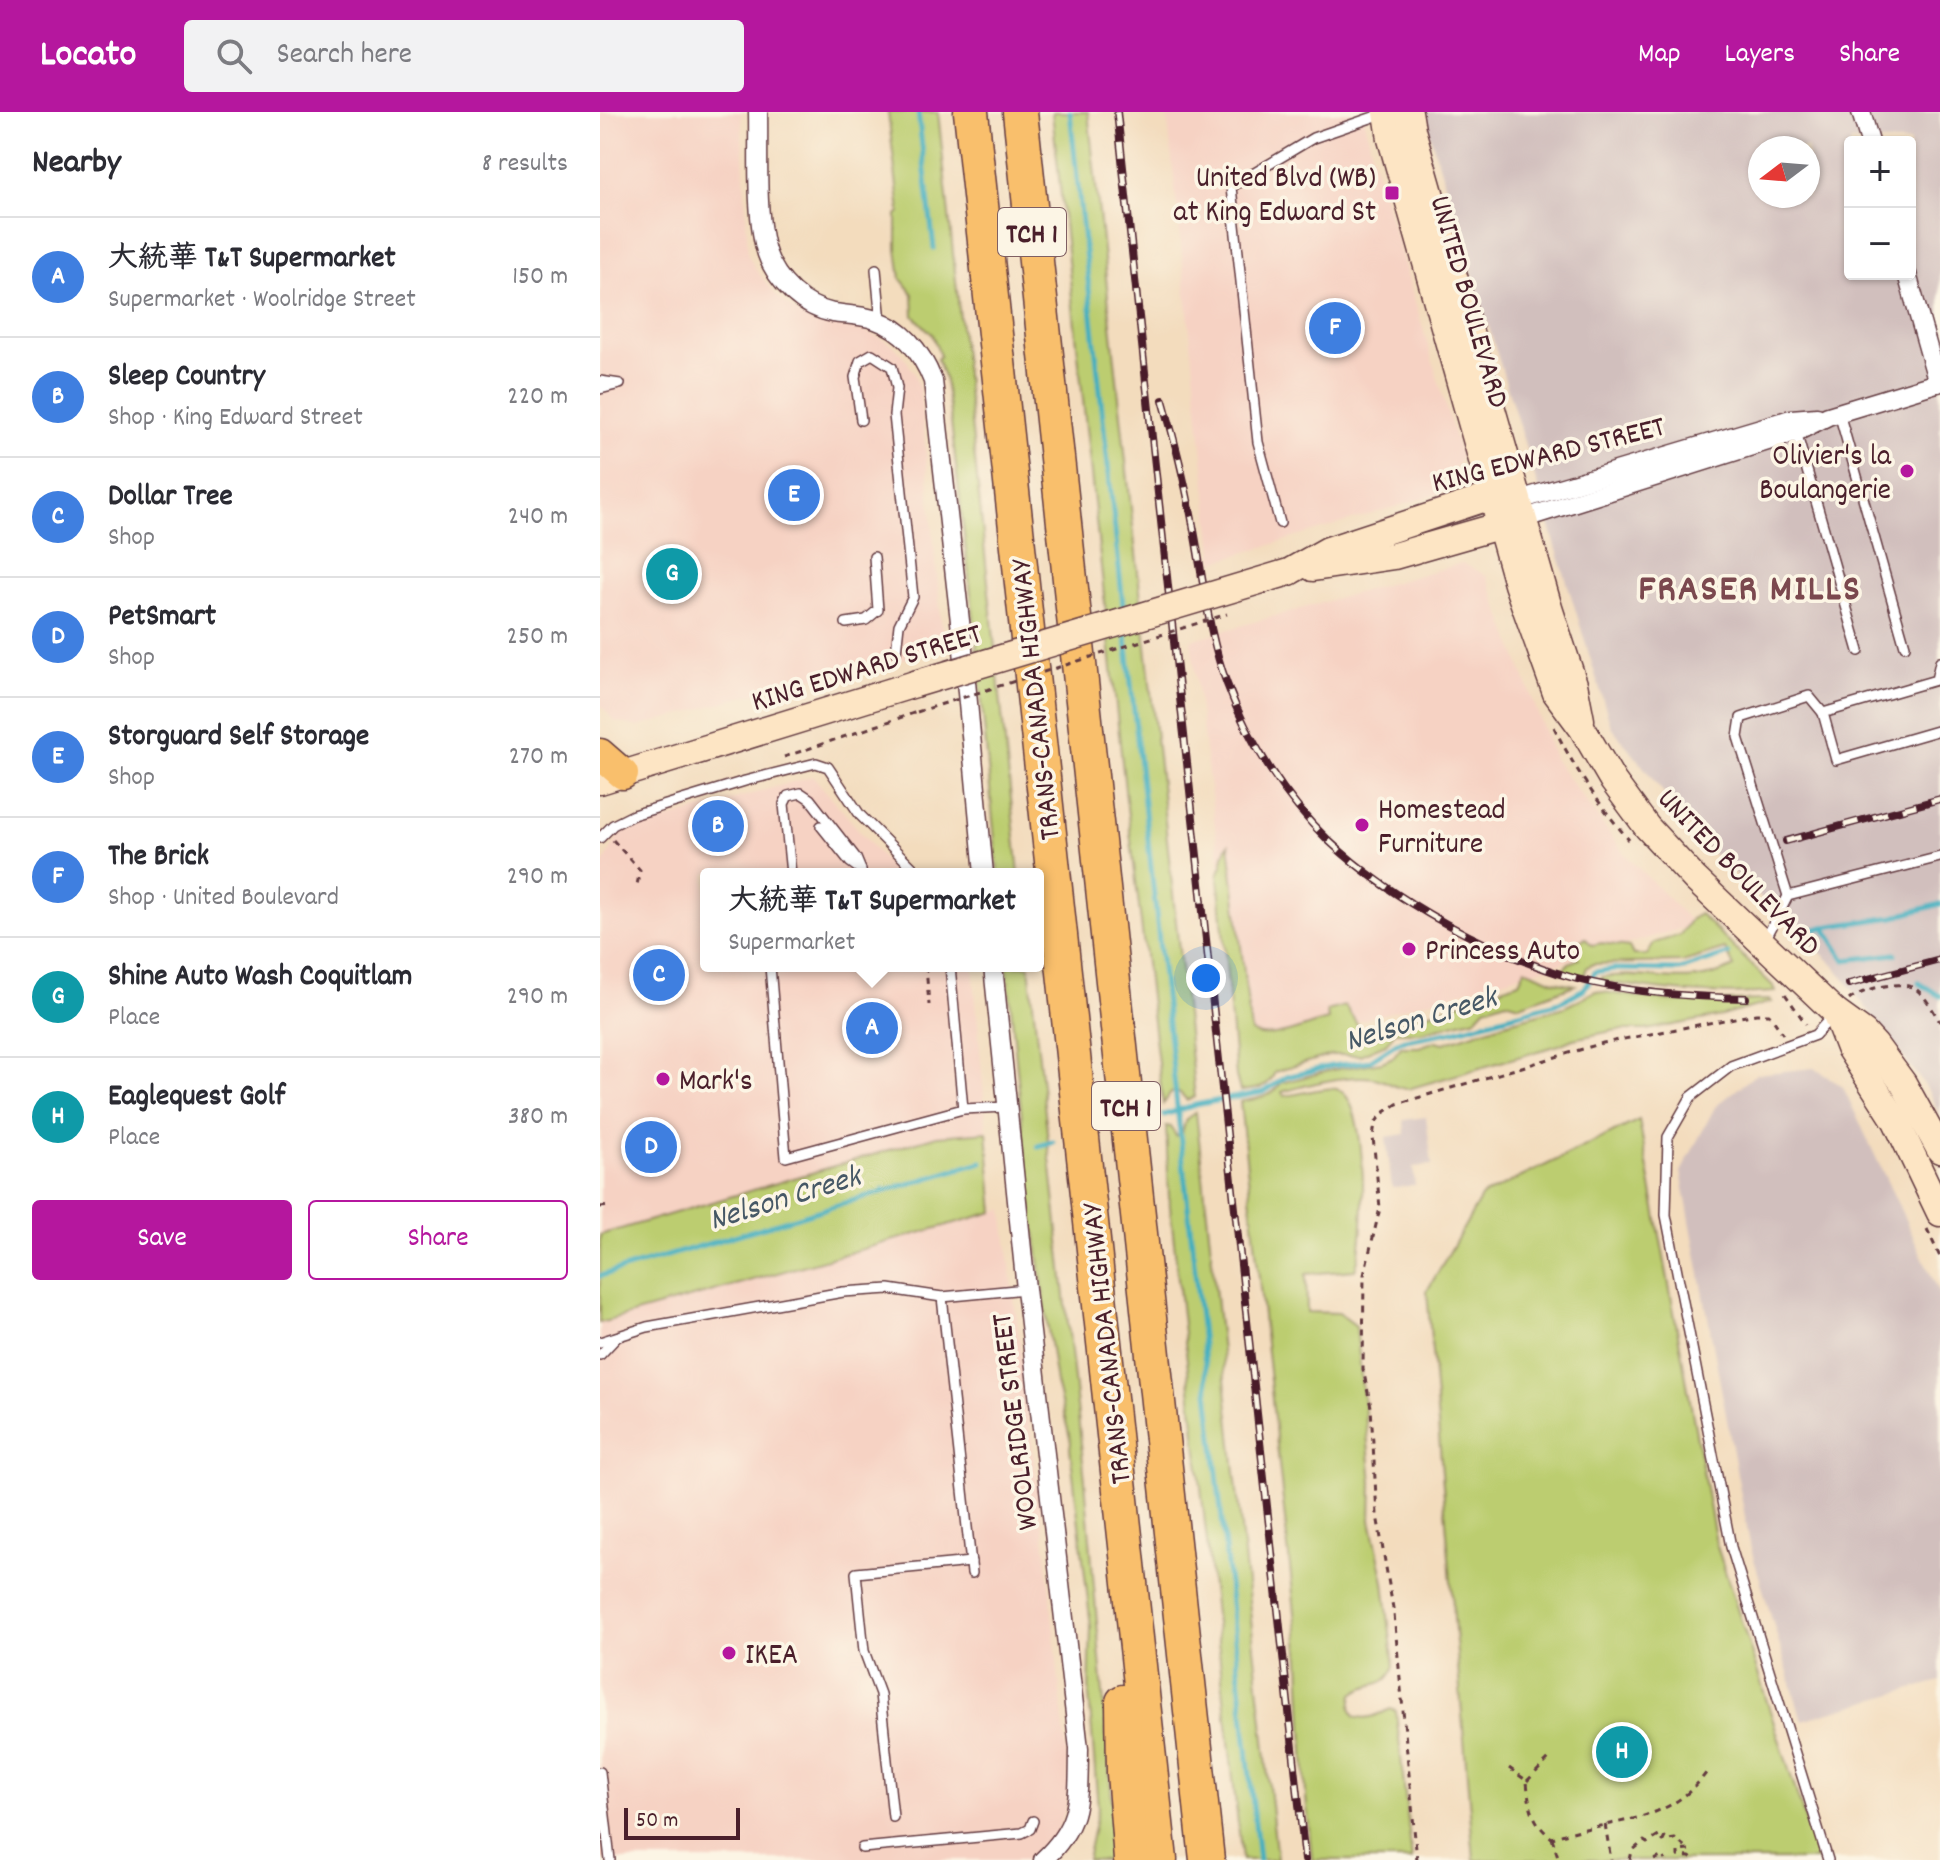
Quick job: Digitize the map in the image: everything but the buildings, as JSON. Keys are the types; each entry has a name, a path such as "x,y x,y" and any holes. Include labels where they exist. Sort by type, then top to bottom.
{"highway":[{"name":"TRANS-CANADA HIGHWAY","path":"971,112 1160,1860"},
{"name":"TRANS-CANADA HIGHWAY","path":"1020,112 1207,1860"},
{"path":"1119,1466 1124,1773 1131,1860"}],"main road":[{"name":"UNITED BOULEVARD","path":"1387,112 1391,139 1492,496 1515,515"},
{"name":"UNITED BOULEVARD","path":"1409,112 1515,515 1574,684 1582,728 1613,781 1647,827 1695,879 1835,1012 1875,1045 1903,1083 1940,1150"},
{"name":"KING EDWARD STREET","path":"1289,572 1328,550 1492,496"},
{"name":"KING EDWARD STREET","path":"606,776 1289,572 1394,556 1515,515"},
{"name":"UNITED BOULEVARD","path":"1835,1012 1849,1048 1896,1121 1940,1213"}],"street":[{"path":"758,112 761,227 772,265 786,285 810,304 881,322 896,330 918,351 928,368 936,395 983,868"},
{"path":"1861,112 1868,136"},
{"path":"1909,280 1939,382"},
{"name":"KING EDWARD STREET","path":"1515,515 1796,432 1833,414 1939,382"},
{"name":"KING EDWARD STREET","path":"1515,515 1791,419 1833,414"},
{"name":"WOOLRIDGE STREET","path":"994,972 1079,1749 1079,1792 1075,1819 1057,1847 1043,1860"}],"lane":[{"path":"1280,523 1258,442 1231,187 1313,138 1387,112"},
{"path":"876,269 881,322"},
{"path":"861,420 855,377 860,361 872,354 892,367 897,388 894,415 913,597 899,625 896,652"},
{"path":"600,381 620,384 600,389"},
{"path":"1833,414 1905,646"},
{"path":"1796,432 1859,651"},
{"path":"846,623 866,620 878,610 874,557"},
{"path":"1940,662 1936,680 1940,692"},
{"path":"1823,713 1936,680"},
{"path":"1763,943 1788,896 1738,737 1741,718 1809,696 1823,713 1836,760 1940,730"},
{"path":"600,838 613,825 633,815 816,763 828,767 860,815 913,868"},
{"path":"790,868 784,804 788,796 801,793 810,799 856,858 860,868"},
{"path":"821,826 858,868"},
{"path":"1788,896 1940,857"},
{"path":"771,972 786,1157 963,1109 1006,1107"},
{"path":"951,972 963,1109"},
{"path":"1828,1860 1731,1547 1666,1215 1668,1137 1691,1097 1731,1066 1815,1035 1835,1012"},
{"path":"600,1342 619,1335 768,1304 843,1292 878,1289 942,1297 1026,1289"},
{"path":"893,1817 880,1694 864,1651 856,1573 972,1568 942,1297"},
{"path":"600,1355 619,1335"},
{"path":"600,1772 610,1860"},
{"path":"862,1848 1011,1835 1030,1829 1033,1821"}],"path":[{"path":"917,712 1226,614"},
{"path":"1551,722 1568,755"},
{"path":"617,845 640,870 637,885"},
{"path":"926,972 929,1005"},
{"path":"1835,1012 1859,992 1900,984 1916,989 1940,1022"},
{"path":"1417,1860 1394,1614 1377,1515 1371,1407 1363,1369 1364,1275 1380,1208 1373,1137 1375,1123 1397,1104 1499,1072 1603,1043 1717,1020 1769,1014 1790,1043"},
{"path":"600,1207 611,1206"},
{"path":"1527,1781 1549,1759"},
{"path":"1509,1768 1527,1781 1533,1818 1552,1838 1559,1860"},
{"path":"1552,1838 1653,1815 1694,1789 1706,1773"},
{"path":"1605,1824 1611,1860"},
{"path":"1630,1860 1632,1851 1644,1841 1655,1841 1659,1836 1665,1837 1663,1841 1675,1839 1681,1842 1689,1850 1678,1851 1678,1856 1693,1860"},
{"path":"1654,1860 1664,1858"}],"shaded area":[{"path":"600,112 741,112 748,255 757,271 776,295 796,312 813,321 862,330 893,345 905,358 920,390 944,651 801,680 638,727 614,721 600,704"},
{"path":"1167,112 1363,112 1375,165 1461,458 1441,493 1214,562"},
{"path":"1423,112 1940,112 1940,1115 1926,1087 1834,965 1708,849 1611,726"},
{"path":"1462,563 1487,576 1555,760 1624,853 1694,925 1244,1054 1191,640"},
{"path":"813,776 891,868 700,868 700,972 974,972 987,1132 937,1136 600,1235 600,870 620,833"},
{"path":"1814,1068 1843,1087 1940,1294 1940,1681 1802,1720 1751,1549 1681,1172 1715,1107 1756,1074"},
{"path":"1426,1117 1432,1165 1413,1167 1415,1185 1392,1188 1386,1137 1405,1134 1404,1120"},
{"path":"1003,1209 1046,1553 1069,1779 1066,1808 1057,1832 1033,1860 600,1860 600,1323"}],"green space":[{"path":"888,112 938,112 1018,868 997,868 975,629 945,380 932,334 914,316 913,294 901,279 897,249 897,215 900,212"},
{"path":"1052,112 1088,112 1195,1097 1187,1100 1179,1092 1171,1093 1163,1104 1126,799"},
{"path":"1229,844 1251,1032 1269,1035 1289,1032 1328,1020 1327,1011 1345,1006 1361,1029 1376,1037 1386,1025 1519,982 1525,969 1554,981 1575,985 1520,1005 1506,1001 1485,1008 1476,1018 1421,1032 1395,1032 1386,1044 1360,1055 1331,1055 1275,1072 1262,1087 1240,1091 1236,1076 1218,874"},
{"path":"1700,914 1773,986 1775,992 1688,992 1602,981 1602,977 1683,979 1716,974 1734,967 1725,949 1683,962 1593,964 1587,967 1584,976 1560,972 1579,959 1568,948 1585,938 1592,945 1602,943 1629,947 1633,955 1647,955 1654,943 1680,935 1691,919"},
{"path":"1008,972 1030,972 1085,1480 1117,1860 1087,1860 1098,1808 1089,1695 1091,1627 1071,1442 1056,1383 1027,1171"},
{"path":"1595,991 1680,1002 1771,1002 1722,1016 1573,1039 1408,1089 1378,1079 1356,1077 1282,1092 1284,1096 1321,1089 1339,1090 1349,1101 1361,1146 1362,1232 1355,1270 1306,1274 1307,1312 1339,1313 1356,1326 1372,1482 1371,1520 1384,1582 1394,1667 1387,1679 1353,1694 1351,1707 1355,1716 1364,1718 1391,1709 1396,1711 1412,1860 1312,1860 1300,1659 1240,1102 1268,1095 1281,1083 1382,1062 1393,1057 1401,1047 1419,1047 1436,1041 1444,1043 1565,1007"},
{"path":"1196,1112 1277,1860 1242,1860 1169,1197 1166,1126 1171,1127 1176,1136 1182,1133 1186,1119"},
{"path":"1639,1120 1716,1543 1818,1860 1474,1860 1427,1291 1482,1196"},
{"path":"987,1132 994,1212 600,1323 600,1235 937,1136"}],"waterway":[{"path":"918,112 934,248"},
{"path":"1070,112 1124,614"},
{"path":"1125,628 1259,1860"},
{"name":"Nelson Creek","path":"1801,933 1894,917 1940,904"},
{"path":"1824,927 1845,960 1895,954"},
{"name":"Nelson Creek","path":"1164,1115 1195,1105 1264,1092 1286,1077 1369,1061 1400,1041 1454,1031 1560,1002 1584,989 1595,972 1614,969 1680,970 1728,954"},
{"path":"1919,983 1940,996"},
{"name":"Nelson Creek","path":"1038,1146 1053,1142"},
{"name":"Nelson Creek","path":"600,1276 982,1162"}],"railway":[{"path":"1117,112 1305,1860"},
{"path":"1163,400 1188,502 1211,629 1227,684 1269,768 1313,825 1354,863 1413,905 1512,956 1577,979 1619,988 1746,998"},
{"path":"1786,841 1940,799"},
{"path":"1849,984 1940,960"}],"place":[{"name":"United Blvd (WB) at King Edward St","path":"1392,193"},
{"name":"The Brick","path":"1335,328"},
{"name":"Olivier's la Boulangerie","path":"1907,471"},
{"name":"Storguard Self Storage","path":"794,495"},
{"name":"Shine Auto Wash Coquitlam","path":"672,574"},
{"name":"Homestead Furniture","path":"1362,825"},
{"name":"Sleep Country","path":"718,826"},
{"name":"Princess Auto","path":"1409,949"},
{"name":"Dollar Tree","path":"659,975"},
{"name":"大統華 T&T Supermarket","path":"872,1028"},
{"name":"Mark's","path":"663,1079"},
{"name":"PetSmart","path":"651,1147"},
{"name":"IKEA","path":"729,1653"},
{"name":"Eaglequest Golf","path":"1622,1752"}],"district":[{"name":"FRASER MILLS","path":"1750,586"}]}
